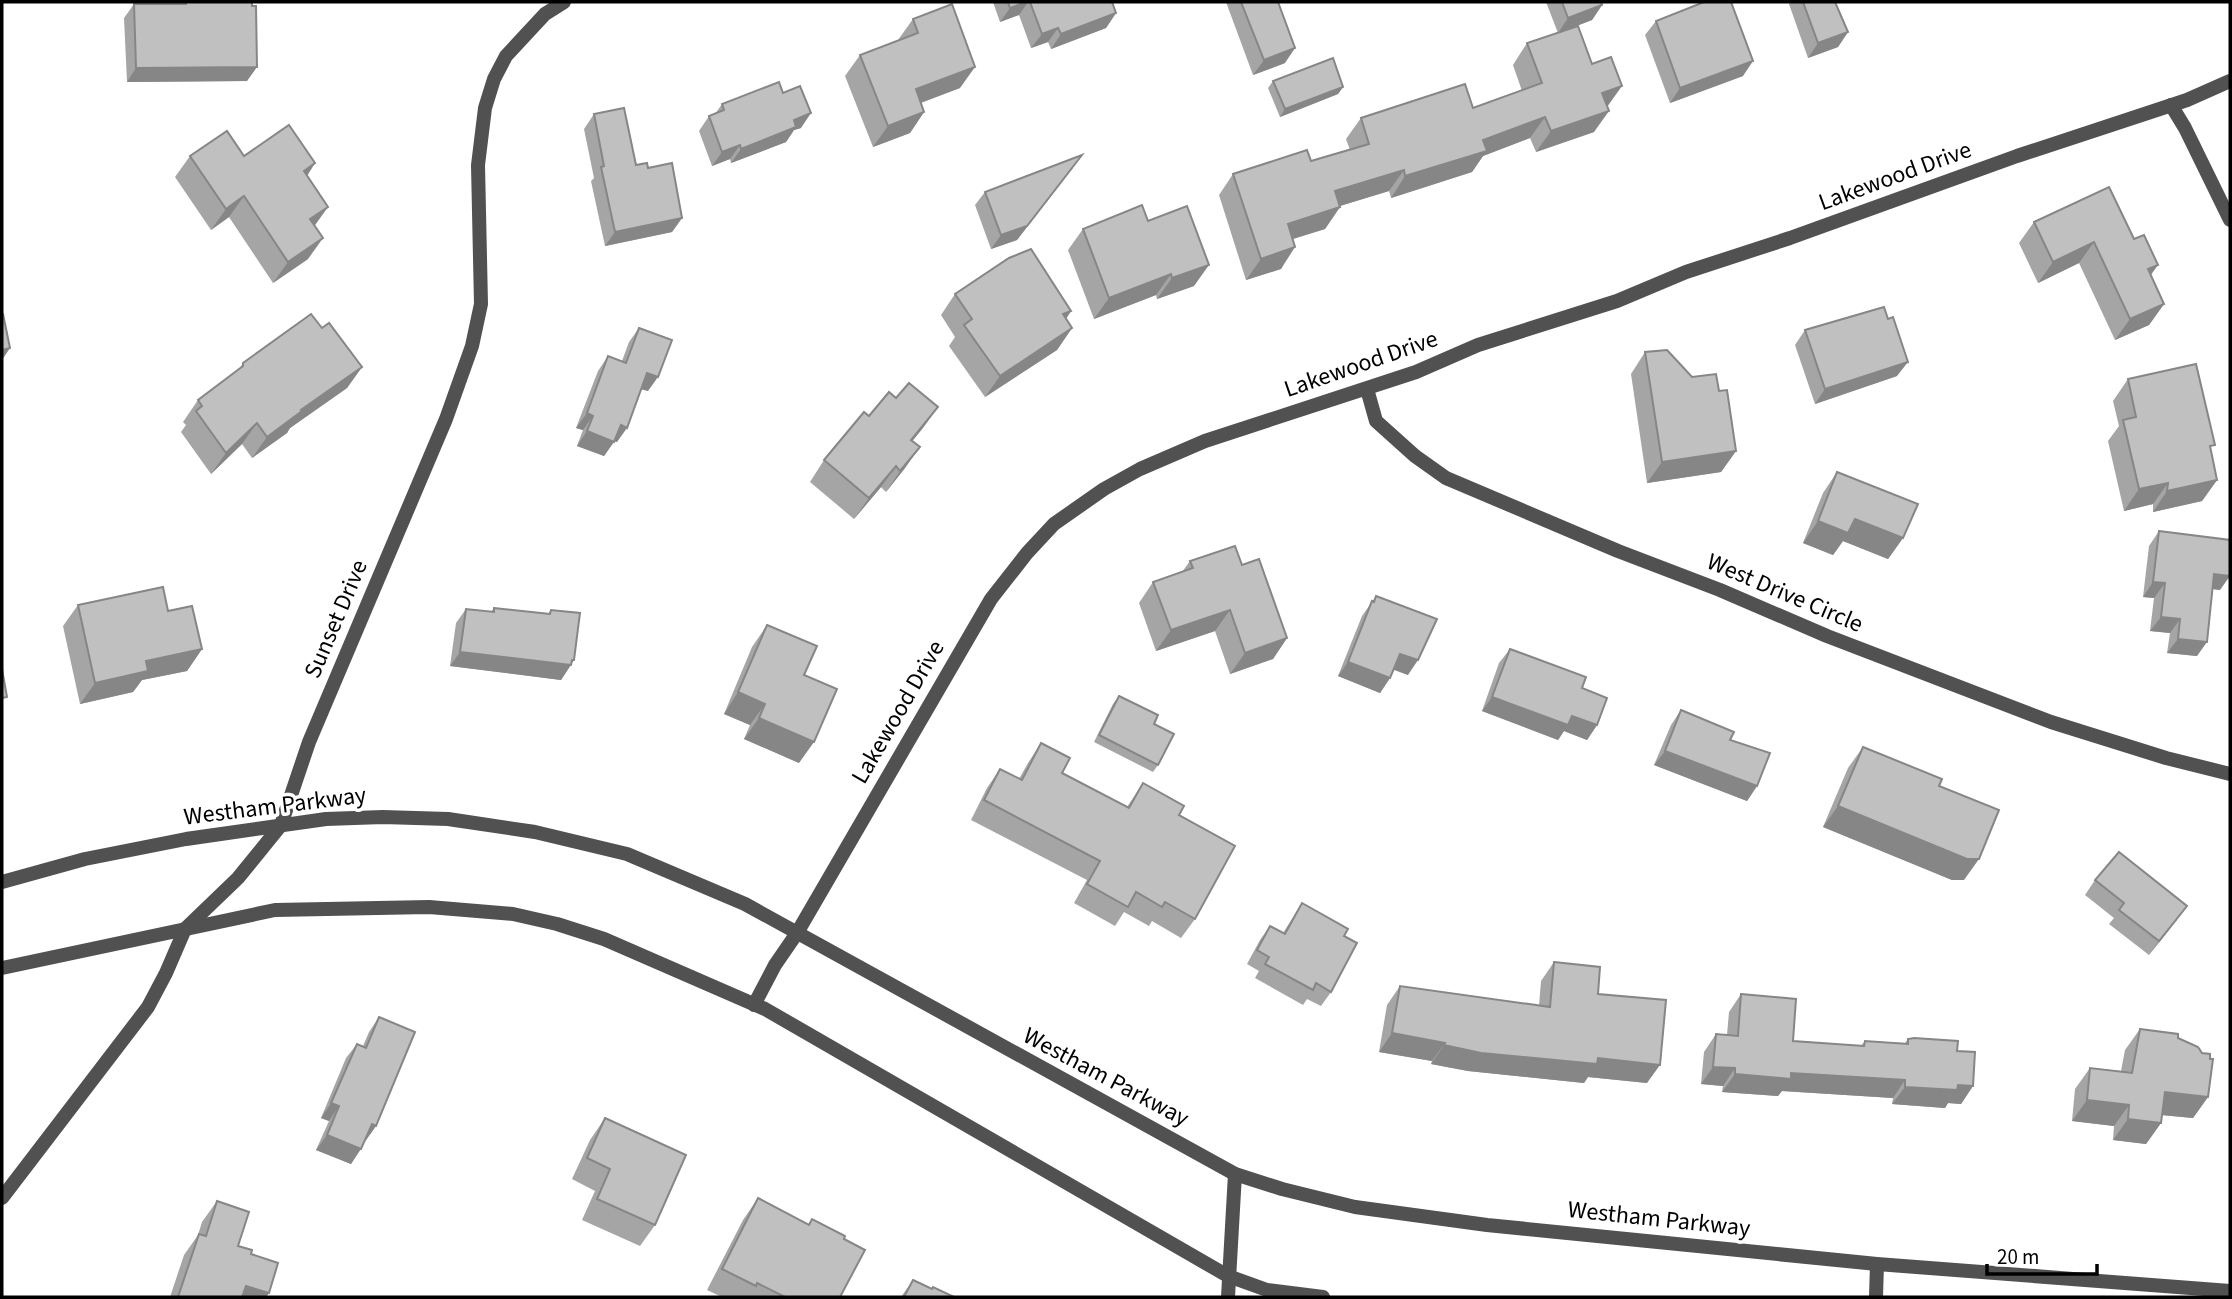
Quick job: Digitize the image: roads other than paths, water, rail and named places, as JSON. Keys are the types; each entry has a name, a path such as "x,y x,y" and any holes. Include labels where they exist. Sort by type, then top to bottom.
{"street":[{"name":"Sunset Drive","path":"2,1198 148,1007 185,929 238,878 281,825 309,741 446,419 472,346 481,304 478,165 485,108 494,79 506,57 545,14 564,2"},
{"name":"Lakewood Drive","path":"754,1005 991,599 1054,524 1104,489 1140,469 1205,441 1416,372 1478,345 1617,301 1686,272 1790,239 2017,156 2171,105 2230,81"},
{"path":"2171,105 2230,220"},
{"name":"West Drive Circle","path":"1367,389 1376,421 1415,456 1446,478 1827,636 2051,722 2166,758 2230,774"},
{"name":"Westham Parkway","path":"2,882 85,859 186,839 326,819 448,819 535,832 627,854 745,904 1235,1174 1282,1189 1355,1207 1487,1225 1878,1264 2230,1291"},
{"path":"2,968 275,910 429,907 513,914 557,924 604,939 765,1009 1228,1276 1267,1290 1323,1297"},
{"path":"1228,1297 1235,1174"},
{"path":"1876,1297 1878,1264"}]}
